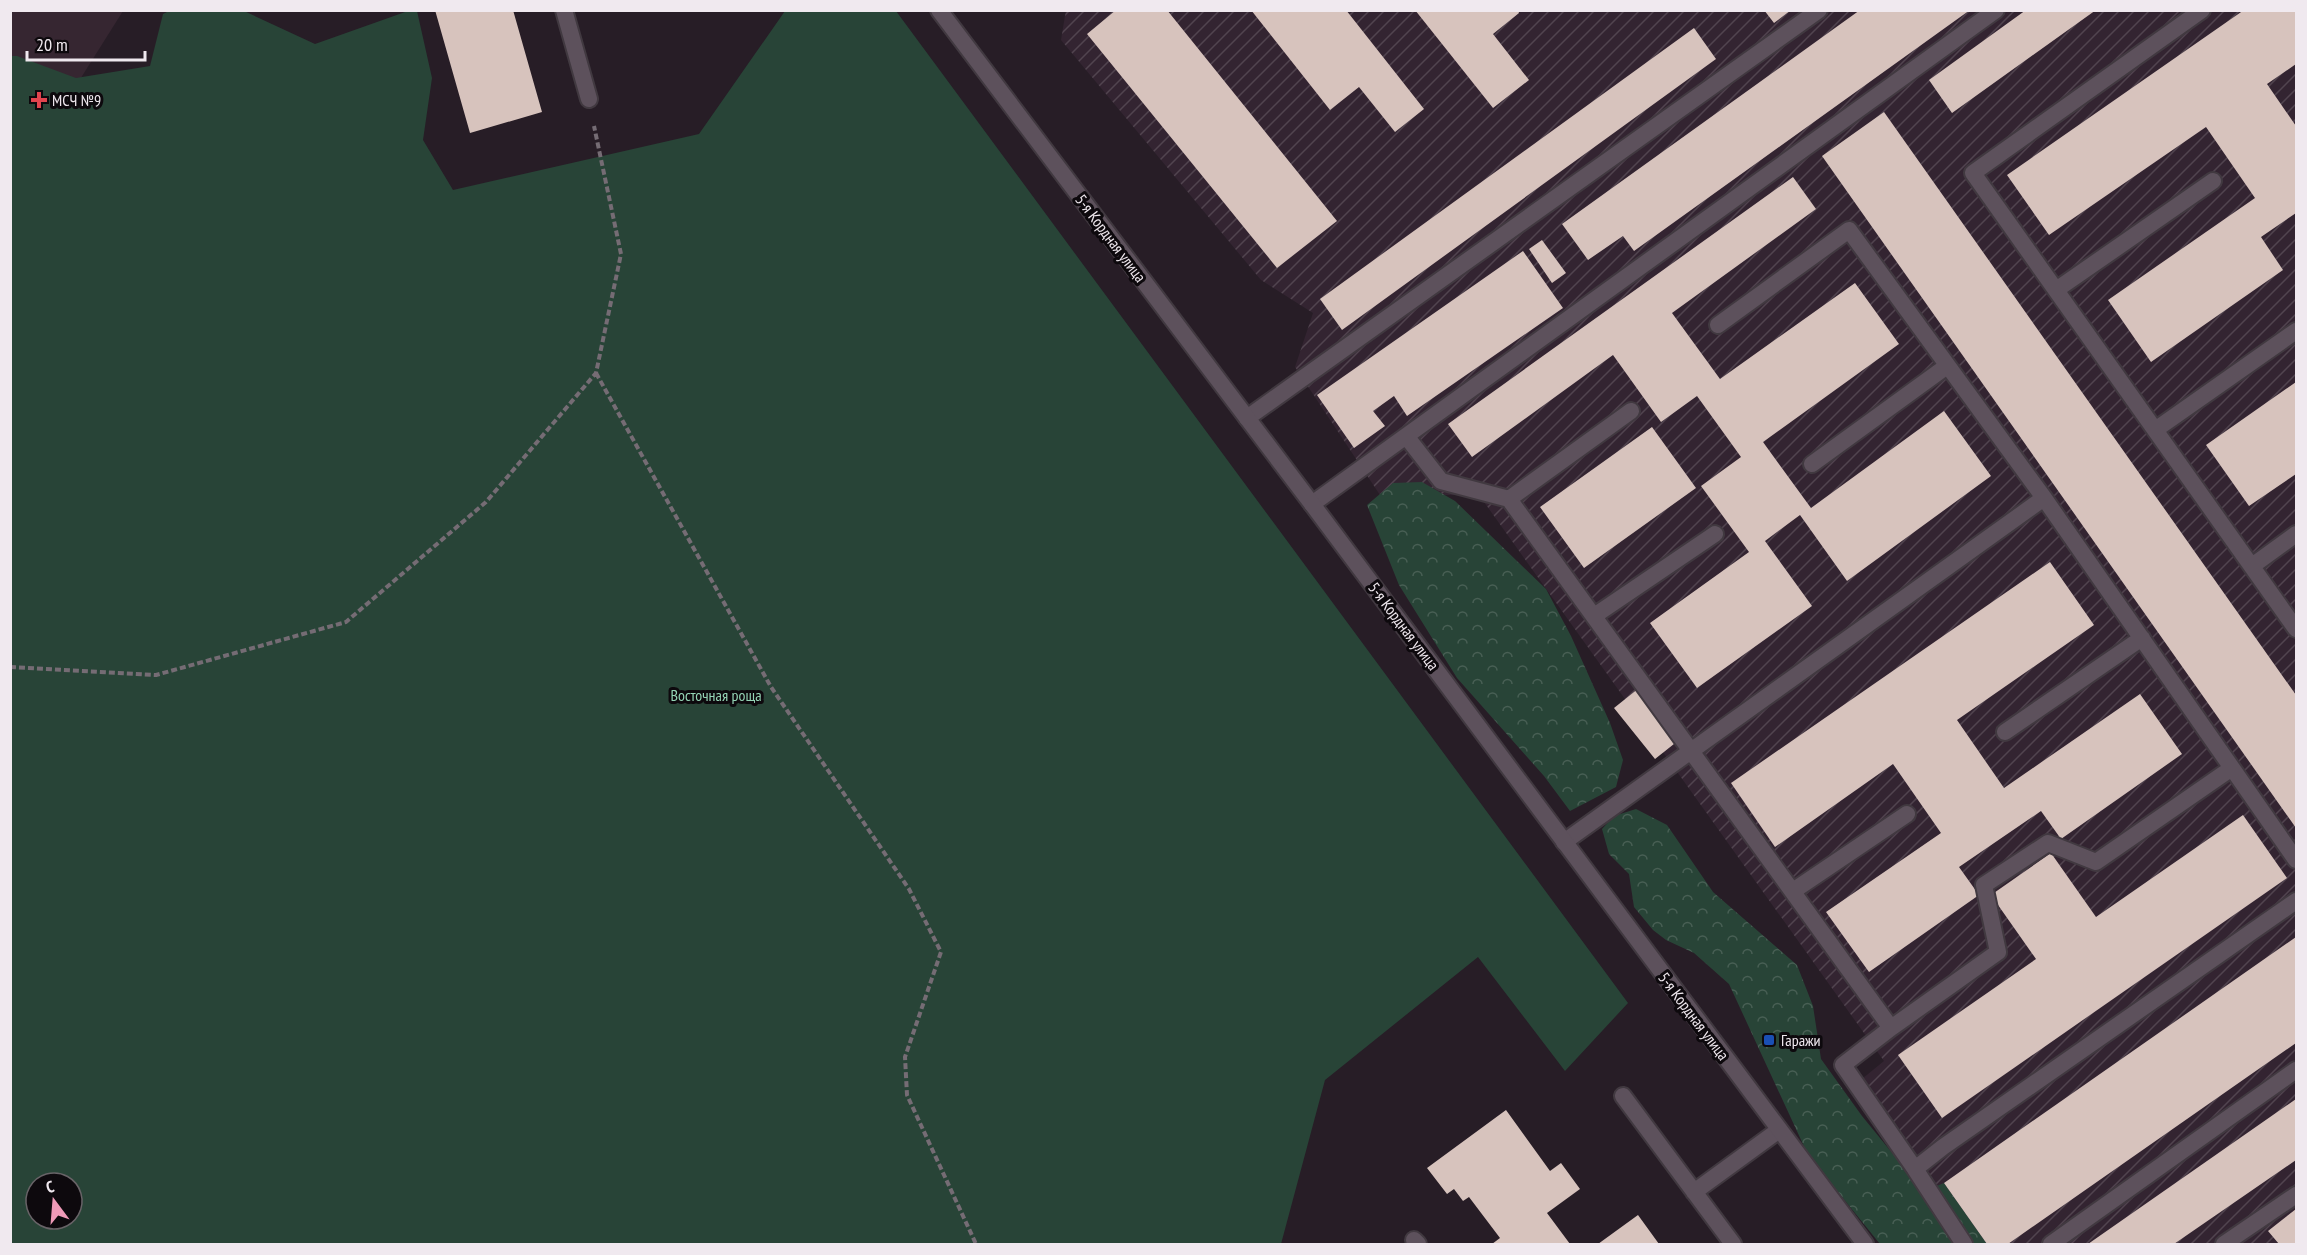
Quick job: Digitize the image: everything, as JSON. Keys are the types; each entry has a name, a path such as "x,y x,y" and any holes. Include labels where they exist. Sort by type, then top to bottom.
{"main road":[{"path":"564,10 589,99"},
{"name":"5-я Кордная улица","path":"939,10 1312,504 1865,1245"},
{"path":"1247,418 1819,10"},
{"path":"1312,504 1996,10"},
{"path":"2202,10 1973,173 2296,629"},
{"path":"2056,290 2213,181"},
{"path":"1718,325 1849,230 2044,498 2296,860"},
{"path":"2155,430 2296,331"},
{"path":"1812,464 1947,366"},
{"path":"1509,499 1631,411"},
{"path":"1406,436 1441,481 1509,499 1891,1028"},
{"path":"1564,842 2044,498"},
{"path":"1594,616 1715,534"},
{"path":"2252,566 2296,534"},
{"path":"2005,732 2142,638"},
{"path":"1964,1245 1916,1168 1843,1065 1998,952 1984,885 2048,843 2096,862 2232,768"},
{"path":"1793,891 1907,814"},
{"path":"1916,1168 2296,901"},
{"path":"2051,1245 2296,1070"},
{"path":"1623,1096 1733,1245"},
{"path":"1694,1192 1779,1130"},
{"path":"2224,1245 2296,1195"}],"path":[{"path":"10,667 156,675 346,622 486,502 596,373 621,254 589,99"},
{"path":"596,373 771,687 909,889 941,952 905,1057 907,1095 976,1245"}],"shaded area":[{"path":"1066,10 2296,11 2296,1244 1955,1244 1851,1088 1884,1061 1479,495 1380,495 1295,367 1313,313 1261,280 1061,40"},
{"name":"МСЧ №9","path":"11,11 123,11 11,189"}],"green space":[{"name":"Восточная роща","path":"169,11 244,11 315,44 408,11 417,11 432,78 423,140 453,190 699,134 785,11 896,11 1628,1003 1565,1071 1478,957 1325,1080 1281,1244 11,1244 11,56 17,56 76,78 150,66 163,14"},
{"path":"1422,482 1455,501 1546,589 1571,636 1610,723 1623,760 1616,787 1570,811 1544,776 1457,678 1399,585 1367,505 1393,483"},
{"path":"1636,809 1667,825 1713,892 1797,965 1813,1006 1821,1059 1862,1116 1902,1165 1934,1187 1944,1183 1987,1244 1880,1244 1808,1155 1729,984 1694,953 1666,940 1653,930 1634,907 1629,874 1609,854 1602,829 1614,816"}],"building":[{"path":"435,10 513,10 542,112 470,133"},
{"path":"1116,10 1167,10 1337,221 1277,268 1087,34"},
{"path":"1251,10 1346,10 1424,109 1395,132 1359,87 1330,110"},
{"path":"1415,10 1518,10 1519,13 1493,34 1529,80 1493,108"},
{"path":"1764,10 1791,10 1774,23"},
{"path":"1860,10 1970,10 1634,251 1623,236 1588,260 1562,224"},
{"path":"2026,10 2096,10 1952,113 1929,80"},
{"path":"2244,10 2296,10 2296,64 2267,84 2296,126 2296,213 2261,237 2283,270 2151,362 2108,300 2255,198 2206,127 2049,235 2007,175"},
{"path":"1694,28 1716,59 1342,330 1320,299"},
{"path":"1884,112 2296,695 2296,828 1822,156"},
{"path":"1793,177 1816,209 1672,313 1720,379 1855,283 1899,344 1763,442 1811,508 1944,411 1991,476 1847,581 1800,515 1765,541 1812,606 1697,688 1650,623 1749,552 1701,486 1741,457 1697,396 1661,422 1613,355 1472,457 1448,424"},
{"path":"1542,240 1566,273 1552,283 1529,249"},
{"path":"1523,251 1563,308 1407,416 1394,396 1373,411 1385,426 1354,448 1317,395"},
{"path":"2296,382 2296,474 2249,506 2206,445"},
{"path":"1652,427 1696,488 1584,568 1540,507"},
{"path":"2050,562 2094,625 1957,720 2004,788 2140,694 2182,754 2061,839 2041,811 1959,867 1979,895 1869,972 1826,912 1941,833 1893,764 1775,847 1731,783"},
{"path":"1639,688 1679,740 1655,759 1614,708"},
{"path":"2243,815 2287,878 1942,1118 1898,1055 2036,959 1991,895 2051,853 2096,917"},
{"path":"2296,937 2296,1043 2008,1244 1987,1244 1944,1183"},
{"path":"2296,1099 2296,1160 2174,1244 2088,1244"},
{"path":"1506,1110 1550,1171 1561,1163 1580,1189 1547,1213 1570,1244 1492,1244 1500,1238 1469,1197 1463,1201 1454,1189 1447,1194 1427,1168"},
{"path":"2296,1209 2296,1244 2279,1244 2268,1231"},
{"path":"1638,1215 1659,1244 1598,1244"}],"place":[{"name":"МСЧ №9","path":"39,100"},
{"name":"Гаражи","path":"1769,1040"}]}
